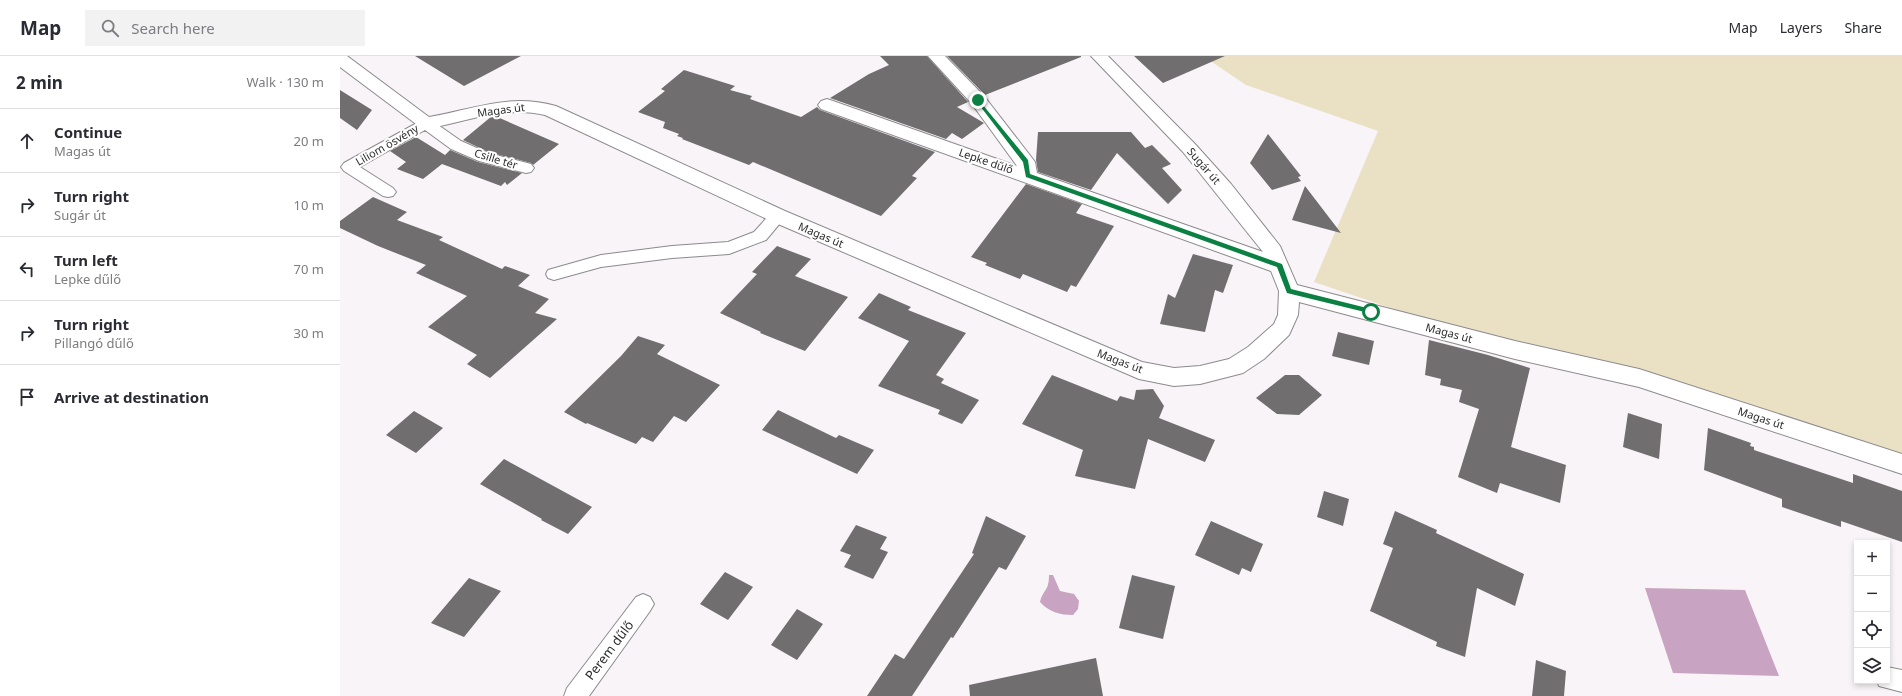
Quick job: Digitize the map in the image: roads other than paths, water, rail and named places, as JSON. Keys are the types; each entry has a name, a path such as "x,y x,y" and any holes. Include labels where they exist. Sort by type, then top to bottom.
{"street":[{"path":"936,56 978,100 1026,162 1028,176"},
{"name":"Sugár út","path":"1099,56 1160,117 1209,171 1268,245 1280,266 1289,291"},
{"path":"340,59 426,123"},
{"name":"Lepke dűlő","path":"828,105 1280,266"},
{"name":"Magas út","path":"426,123 509,107 532,106 550,110 778,216 1139,370 1174,377 1200,375 1235,367 1256,354 1282,329 1288,315 1289,291 1515,350 1640,378 1902,464"}],"lane":[{"name":"Liliom ösvény","path":"388,192 349,168 426,123"},
{"name":"Csille tér","path":"426,123 456,145 484,157 526,168"},
{"path":"554,274 601,262 672,252 729,248 760,236 778,216"},
{"name":"Perem dűlő","path":"575,696 643,604"},
{"path":"1890,679 1902,681"}]}
